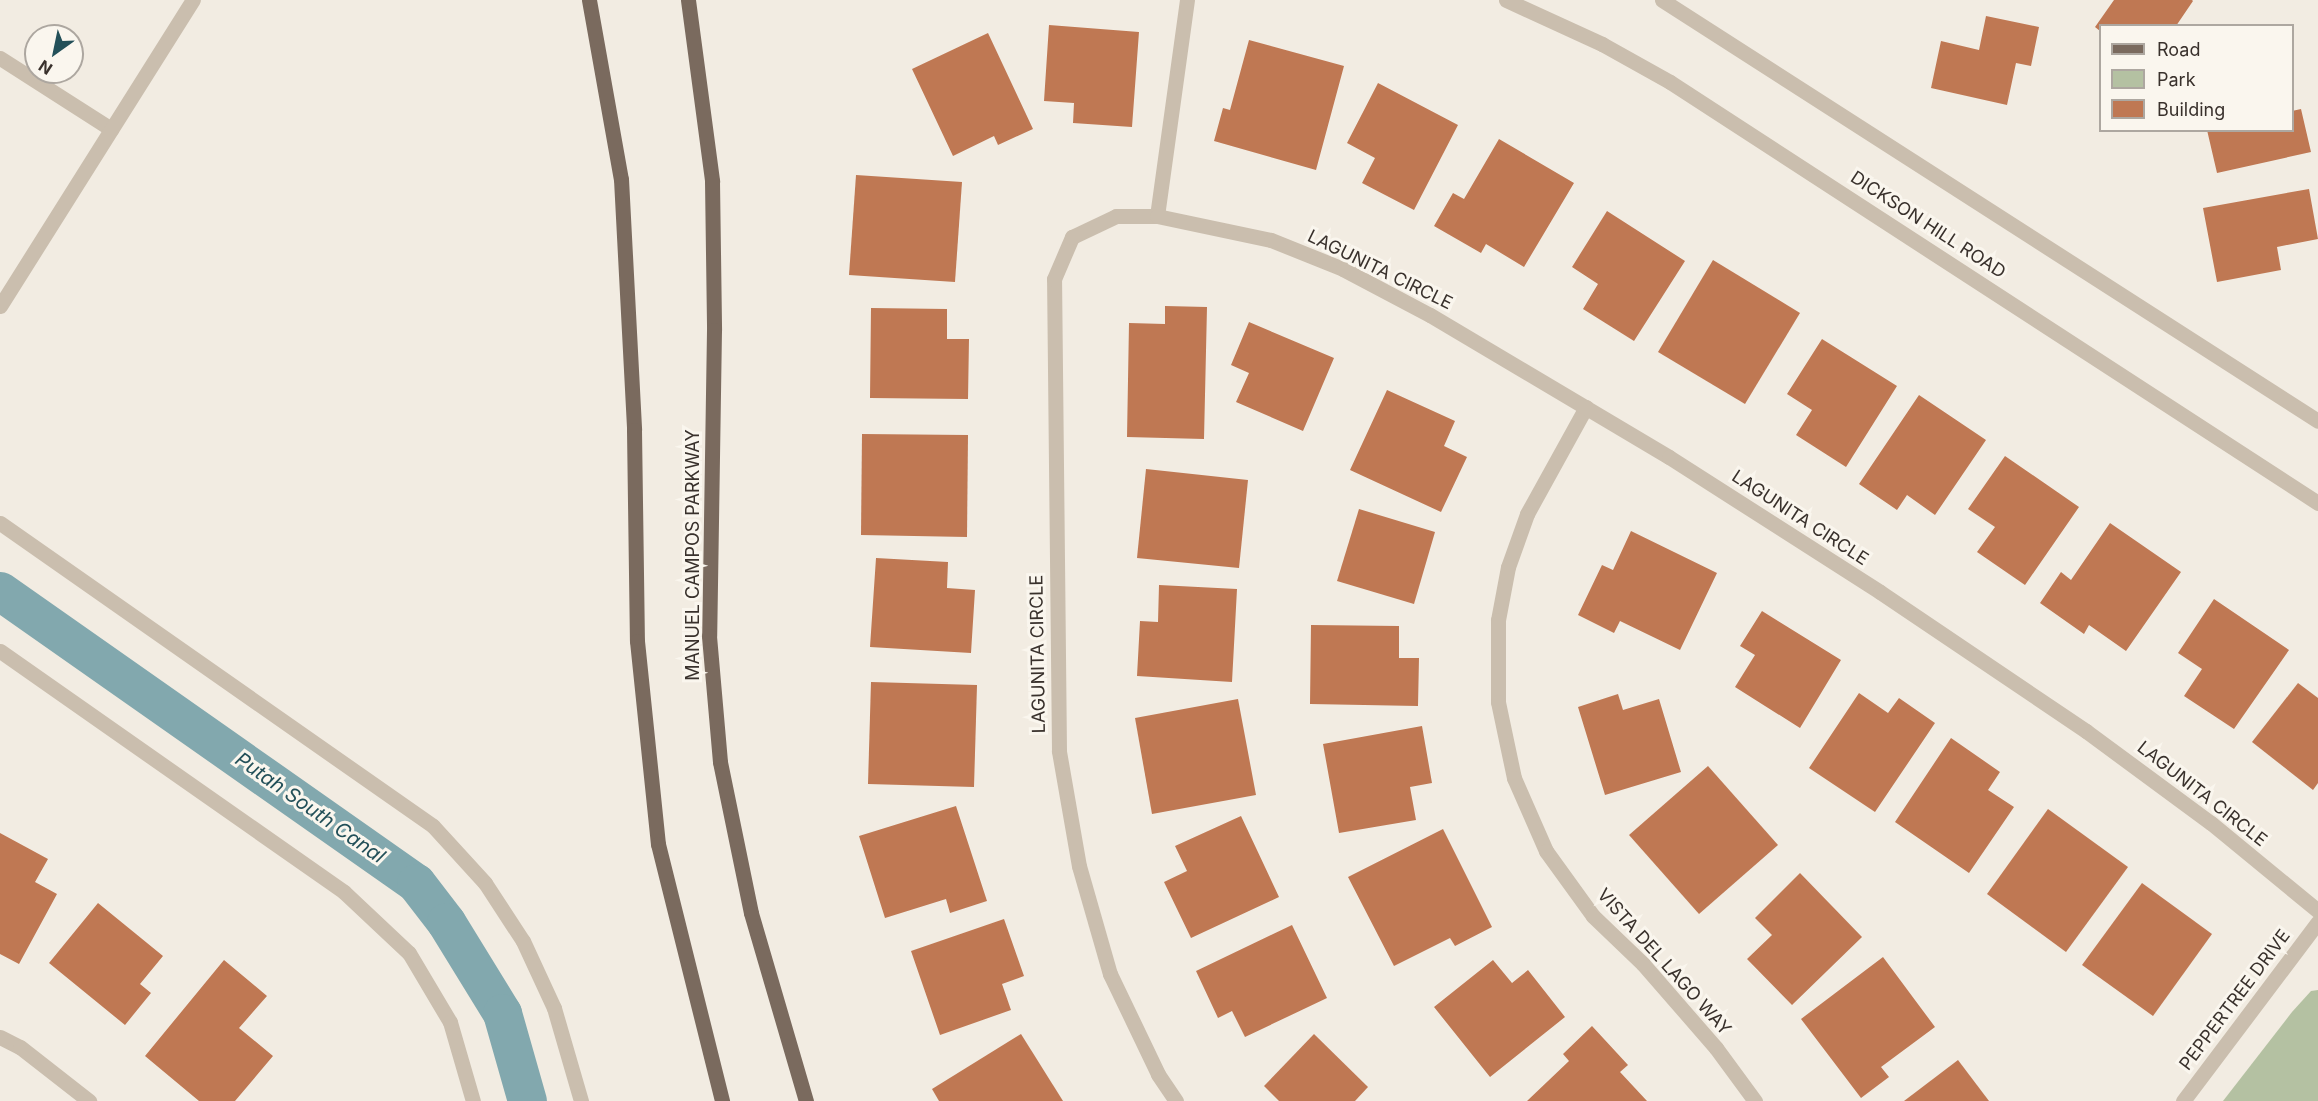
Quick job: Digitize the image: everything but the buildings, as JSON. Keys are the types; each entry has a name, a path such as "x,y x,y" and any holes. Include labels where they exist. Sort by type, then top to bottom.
{"main road":[{"path":"589,0 621,179 634,430 637,641 658,844 722,1101"},
{"name":"MANUEL CAMPOS PARKWAY","path":"688,0 712,181 714,330 709,636 720,762 751,913 806,1101"}],"street":[{"path":"0,306 193,0"},
{"path":"1157,216 1187,0"},
{"name":"DICKSON HILL ROAD","path":"1506,0 1602,44 1670,82 2318,502"},
{"path":"1662,0 2318,421"},
{"path":"0,58 111,129"},
{"name":"LAGUNITA CIRCLE","path":"1176,1101 1158,1074 1110,974 1079,866 1059,739 1054,279 1072,237 1116,216 1157,216 1271,240 1343,269 1430,315 1586,408 1880,592 2077,724 2211,823 2318,911"},
{"name":"VISTA DEL LAGO WAY","path":"1586,408 1527,514 1508,567 1497,620 1498,702 1514,778 1546,851 1593,916 1643,964 1716,1048 1755,1101"},
{"path":"0,523 433,826 485,883 523,941 554,1008 581,1101"},
{"path":"0,651 344,892 409,953 450,1022 473,1101"},
{"name":"PEPPERTREE DRIVE","path":"2183,1101 2318,922"},
{"path":"0,1037 20,1047 89,1101"}],"green space":[{"path":"2318,990 2318,1101 2223,1101 2292,1012 2311,991"}],"waterway":[{"name":"Putah South Canal","path":"0,591 416,883 446,922 502,1013 527,1101"}]}
